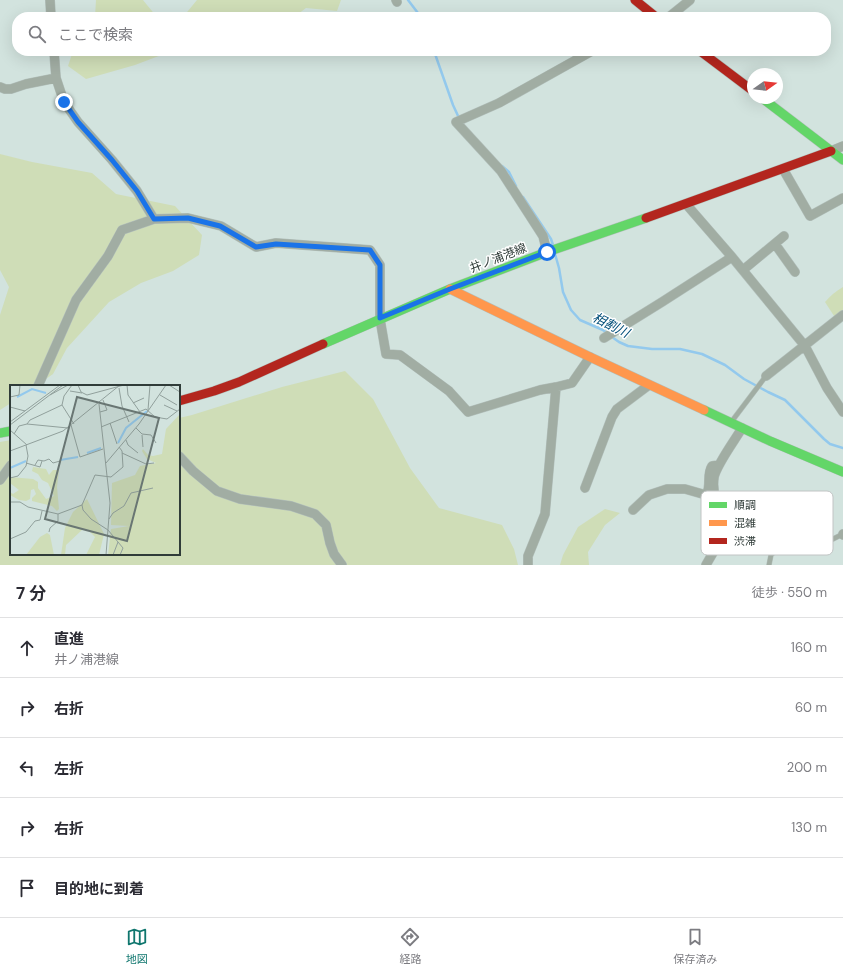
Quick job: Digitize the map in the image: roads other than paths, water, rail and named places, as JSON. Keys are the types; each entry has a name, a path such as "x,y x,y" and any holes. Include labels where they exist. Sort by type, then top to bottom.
{"main road":[{"path":"635,0 648,11"},
{"path":"707,56 747,86"},
{"path":"770,104 843,160"},
{"name":"井ノ浦港線","path":"180,401 239,382 380,318 450,289 547,252 686,204 831,151"},
{"path":"450,289 590,357 742,428 843,472"},
{"path":"0,433 10,431"}],"street":[{"path":"50,0 51,12"},
{"path":"675,12 690,0"},
{"path":"54,56 56,78 64,102 78,122 137,191 154,219"},
{"path":"547,252 543,236 501,171 456,122 499,103 583,56"},
{"path":"0,86 5,89 11,89 26,84 56,78"},
{"path":"831,151 843,146"},
{"path":"783,169 810,216 843,198"},
{"path":"686,204 743,270 805,346 843,412"},
{"path":"38,385 76,300 108,256 122,230 154,219 188,218 220,226 256,247 276,244 370,250 380,265 380,318 386,354 400,355 449,391 468,412 540,390 556,388 572,383 590,357"},
{"path":"743,270 784,236"},
{"path":"774,244 795,272"},
{"path":"604,338 732,257"},
{"path":"766,376 843,315"},
{"path":"585,488 612,417 617,409 649,384"},
{"path":"528,565 528,556 545,514 556,388"},
{"path":"715,491 714,476 742,428"},
{"path":"180,457 192,471 217,491 240,499 291,506 315,514 326,525 334,554 342,565"},
{"path":"0,480 10,466"},
{"path":"708,491 709,470 712,466 719,466"},
{"path":"633,510 649,495 668,489 686,489 701,494"},
{"path":"706,565 711,555"}],"lane":[{"path":"731,422 766,376"},
{"path":"833,539 843,534"},
{"path":"769,565 771,555"}],"waterway":[{"name":"相割川","path":"408,0 417,12"},
{"name":"相割川","path":"436,56 459,118"},
{"name":"相割川","path":"502,166 509,172 516,186"},
{"name":"相割川","path":"523,197 551,239 553,245"},
{"name":"相割川","path":"555,254 563,292 571,310 580,320 603,330 608,334"},
{"name":"相割川","path":"612,337 628,346 652,349 680,349 702,354 725,365 744,379 785,400 830,444 843,448"}]}
